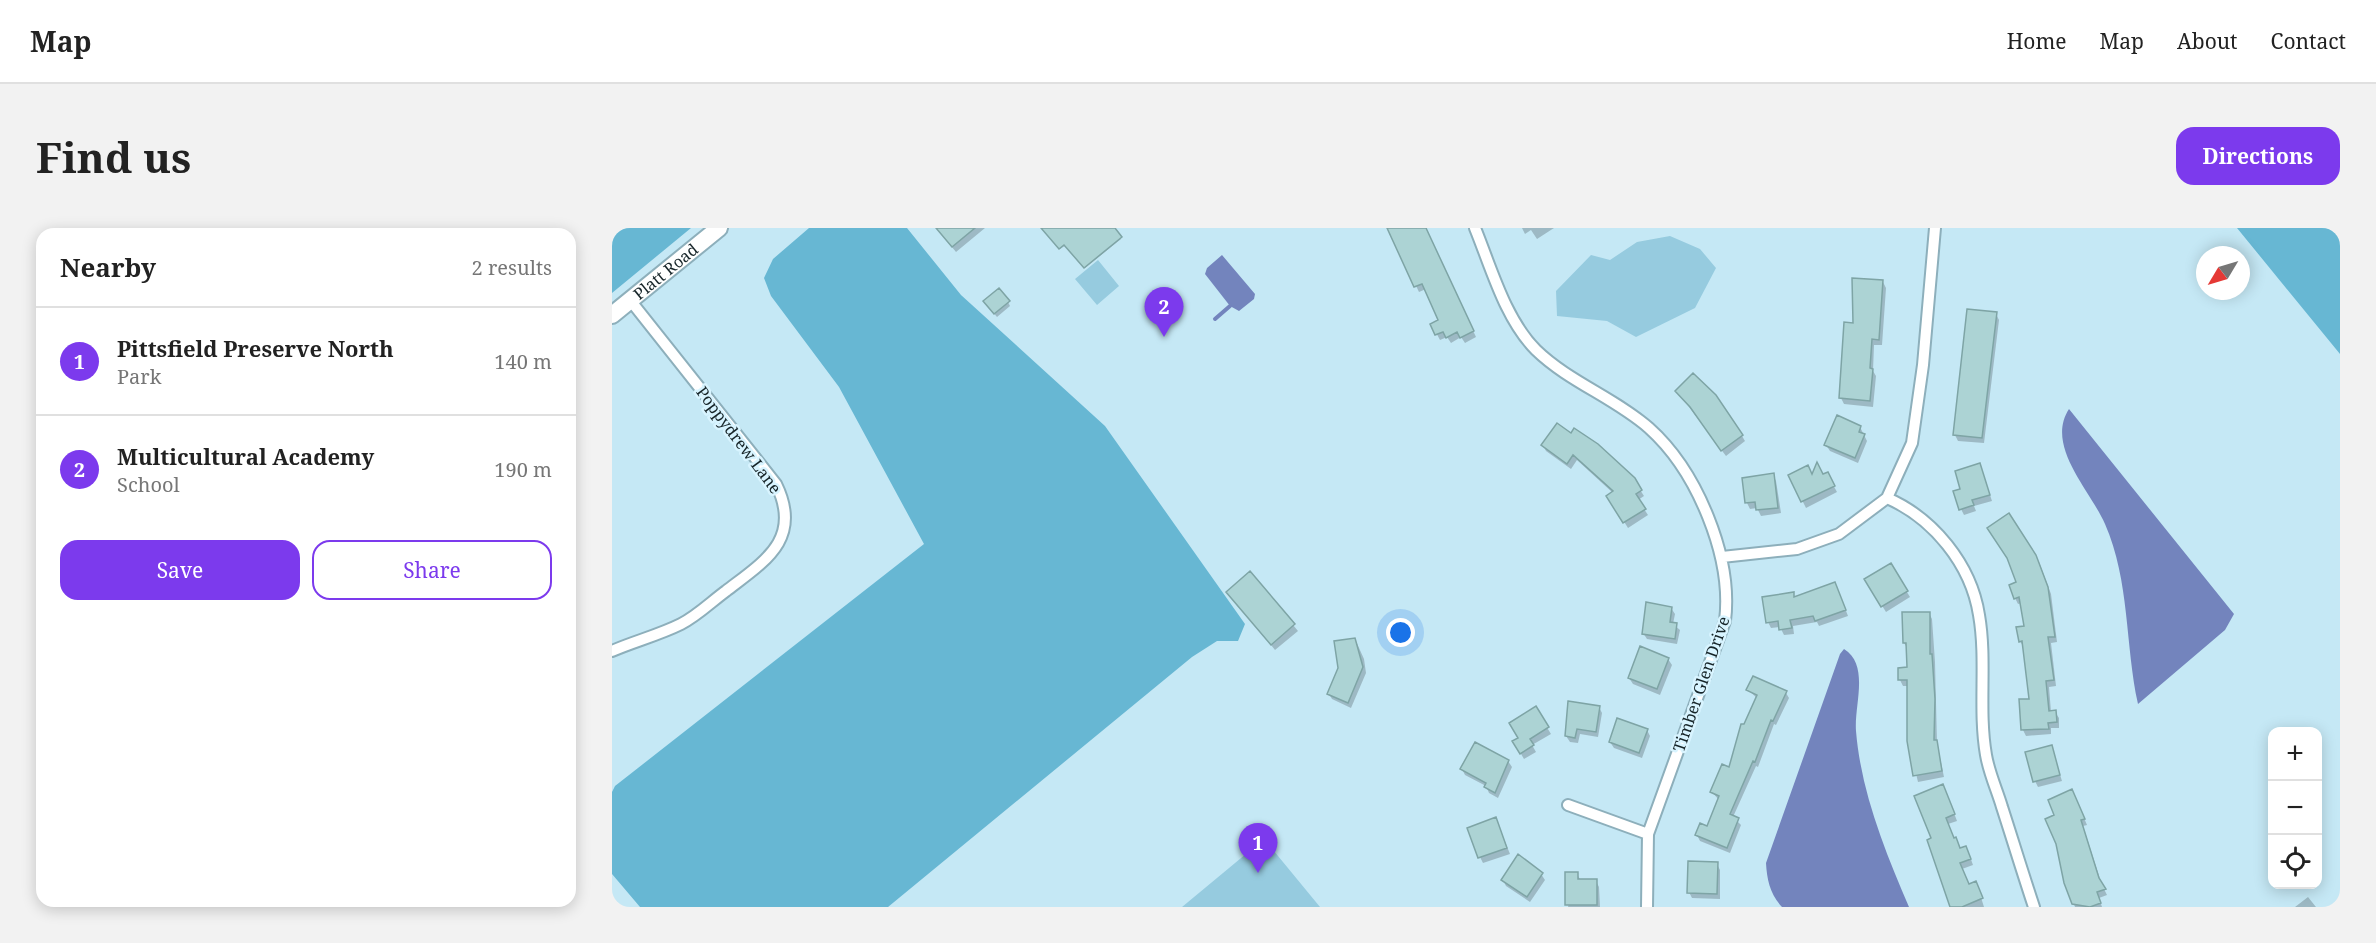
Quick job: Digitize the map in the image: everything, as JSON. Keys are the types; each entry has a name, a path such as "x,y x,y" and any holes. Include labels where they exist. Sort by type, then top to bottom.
{"main road":[{"name":"Platt Road","path":"612,315 719,228"}],"street":[{"name":"Timber Glen Drive","path":"1475,228 1516,321 1536,350 1648,428 1661,441 1673,455 1709,515 1722,557 1727,595 1725,621 1648,834 1647,907"},
{"path":"1722,557 1797,549 1839,534 1887,498 1911,442 1923,365 1935,228"},
{"name":"Poppydrew Lane","path":"612,651 684,623 763,563 778,544 786,504 776,484 630,300"},
{"path":"1887,498 1914,513 1938,534 1956,558 1971,586 1979,616 1981,716 1986,759 2034,907"},
{"path":"1568,805 1648,834"}],"shaded area":[{"path":"612,228 691,228 612,293"},
{"path":"809,228 907,228 961,295 1105,426 1245,624 1238,641 1217,641 1192,657 888,907 640,907 612,874 612,792 615,786 924,544 839,387 771,296 764,278 773,259"},
{"path":"2237,228 2340,228 2340,354"},
{"path":"1670,236 1700,249 1716,268 1695,308 1636,337 1607,321 1557,316 1556,291 1591,255 1610,260 1637,242"},
{"path":"1222,255 1255,294 1254,299 1239,311 1230,306 1205,274 1207,268"},
{"path":"1098,260 1119,286 1097,305 1075,279"},
{"path":"2069,409 2234,614 2225,630 2138,704 2123,590 2113,546 2105,524 2072,468 2062,438 2063,423"},
{"path":"1844,649 1852,656 1859,675 1856,731 1863,776 1875,821 1909,907 1782,907 1768,881 1766,863 1840,654"},
{"path":"1264,839 1320,907 1182,907"}],"building":[{"path":"936,228 975,228 952,247"},
{"path":"1041,228 1115,228 1122,237 1084,268 1064,245 1059,249"},
{"path":"1387,228 1426,228 1474,331 1460,338 1457,332 1446,338 1443,332 1435,335 1430,324 1438,320 1422,284 1414,287"},
{"path":"1852,278 1883,280 1879,340 1872,339 1870,368 1873,369 1870,401 1839,398 1844,322 1853,323"},
{"path":"999,288 1010,301 994,314 983,301"},
{"path":"1967,309 1997,312 1982,438 1953,435"},
{"path":"1693,373 1716,395 1743,435 1721,451 1690,407 1675,391"},
{"path":"1837,415 1861,426 1859,432 1865,434 1855,458 1824,445"},
{"path":"1557,423 1571,433 1574,428 1598,444 1635,478 1642,490 1636,494 1646,509 1623,523 1606,496 1613,491 1573,455 1567,464 1541,445"},
{"path":"1817,462 1823,474 1828,472 1835,486 1801,502 1788,475 1808,465 1812,474"},
{"path":"1980,463 1990,495 1972,500 1974,505 1959,510 1953,491 1960,489 1955,471"},
{"path":"1774,473 1778,508 1756,510 1755,502 1745,503 1742,478"},
{"path":"2009,513 2036,555 2048,587 2055,637 2048,637 2054,680 2046,681 2049,711 2056,710 2057,722 2048,723 2049,729 2021,730 2019,699 2029,699 2022,641 2019,642 2016,627 2024,626 2019,597 2014,599 2009,585 2016,582 2007,558 1987,528"},
{"path":"1891,563 1908,591 1881,607 1864,579"},
{"path":"1250,571 1295,624 1271,645 1226,592"},
{"path":"1835,582 1846,610 1815,621 1813,616 1790,620 1792,628 1779,630 1778,621 1766,623 1762,597 1794,592 1794,597"},
{"path":"1646,602 1672,607 1670,622 1677,623 1675,639 1642,634"},
{"path":"1902,612 1930,612 1930,654 1932,654 1935,699 1934,740 1937,740 1942,771 1913,776 1907,741 1907,680 1898,680 1898,668 1907,667 1906,643 1903,643"},
{"path":"1355,638 1363,667 1348,703 1327,694 1338,668 1334,641"},
{"path":"1640,646 1669,658 1657,689 1628,678"},
{"path":"1753,676 1787,691 1773,721 1771,720 1755,762 1753,761 1730,814 1739,818 1727,848 1695,835 1700,823 1707,826 1719,796 1710,792 1722,764 1729,767 1741,724 1744,724 1757,695 1746,690"},
{"path":"1568,701 1600,706 1596,732 1577,729 1575,738 1565,736"},
{"path":"1536,706 1549,727 1530,739 1534,745 1520,754 1512,741 1518,738 1509,723"},
{"path":"1617,718 1648,729 1639,753 1609,742"},
{"path":"1475,742 1509,760 1495,793 1484,787 1486,783 1460,769"},
{"path":"2052,745 2060,775 2033,782 2025,752"},
{"path":"1943,784 1955,814 1946,818 1960,848 1966,846 1971,859 1960,863 1969,884 1976,881 1983,898 1962,907 1950,907 1927,840 1931,838 1914,796"},
{"path":"2072,789 2085,819 2081,820 2099,878 2106,889 2097,892 2101,903 2090,907 2072,904 2064,883 2056,844 2045,819 2054,815 2048,800"},
{"path":"1496,817 1507,848 1478,858 1467,828"},
{"path":"1518,854 1543,873 1527,897 1501,880"},
{"path":"1688,861 1718,862 1717,894 1687,893"},
{"path":"1565,872 1578,872 1578,879 1597,879 1597,905 1565,905"}],"waterway":[{"path":"1215,319 1230,306"}],"place":[{"name":"Multicultural Academy","path":"1164,337"},
{"name":"Pittsfield Preserve North","path":"1258,873"}]}
